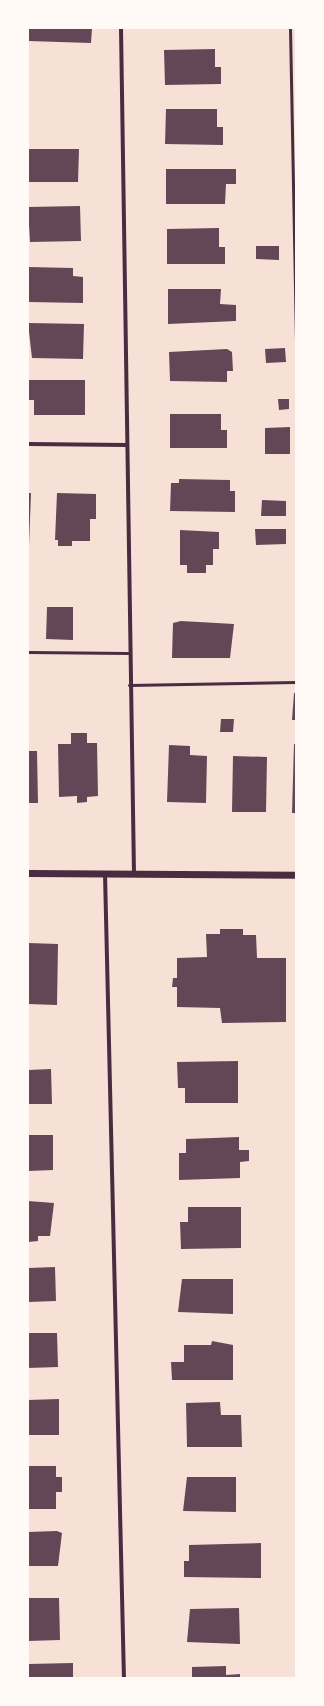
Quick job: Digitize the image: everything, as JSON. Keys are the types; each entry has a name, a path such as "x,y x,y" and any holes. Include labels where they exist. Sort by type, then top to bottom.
{"street":[{"path":"121,28 127,445 128,653 134,874"},
{"path":"28,444 127,445"},
{"path":"28,873 296,875"},
{"path":"105,874 124,1678"}],"lane":[{"path":"290,28 296,340"},
{"path":"28,652 128,653"},
{"path":"129,685 296,682"}],"building":[{"path":"28,28 92,28 91,43 28,41"},
{"path":"215,49 215,67 221,67 221,84 165,85 164,50"},
{"path":"166,109 217,109 217,127 223,127 223,145 165,144"},
{"path":"28,149 79,149 78,182 28,182"},
{"path":"166,169 236,169 236,184 226,184 225,204 166,204"},
{"path":"80,206 81,241 30,242 28,207"},
{"path":"219,228 219,247 225,247 225,264 167,264 167,229"},
{"path":"256,246 279,246 279,260 256,259"},
{"path":"28,267 73,268 73,276 83,277 83,303 29,302"},
{"path":"168,289 221,289 220,304 236,305 236,321 168,324"},
{"path":"28,323 84,324 83,359 32,358"},
{"path":"285,348 286,362 266,363 265,349"},
{"path":"227,349 232,352 233,371 227,371 227,382 170,381 169,352"},
{"path":"28,380 85,380 85,415 34,415 34,400 28,400"},
{"path":"278,399 289,399 289,409 279,410"},
{"path":"170,414 221,414 221,430 227,430 227,448 170,448"},
{"path":"290,427 290,454 265,454 265,428"},
{"path":"179,479 230,480 230,491 235,491 235,512 170,511 171,483 179,483"},
{"path":"28,493 31,493 29,545 28,545"},
{"path":"57,493 96,494 96,519 90,519 90,541 72,541 72,546 58,546 58,540 55,540"},
{"path":"262,500 286,501 286,516 261,516"},
{"path":"255,529 286,529 286,544 256,545"},
{"path":"180,530 219,532 219,549 213,549 213,565 206,565 206,573 187,573 187,565 180,565"},
{"path":"47,607 73,607 73,640 46,639"},
{"path":"181,621 234,624 230,658 172,658 173,623"},
{"path":"294,693 296,693 296,720 292,720"},
{"path":"221,719 234,719 233,732 220,732"},
{"path":"71,733 87,733 87,743 97,743 98,796 87,797 87,802 77,803 77,796 59,797 58,744 71,744"},
{"path":"294,744 296,744 296,813 292,813"},
{"path":"169,745 190,746 190,755 207,756 206,803 167,802"},
{"path":"28,751 37,751 38,803 28,803"},
{"path":"233,756 267,757 266,812 232,812"},
{"path":"220,929 243,929 243,935 256,935 257,958 286,958 286,1022 222,1023 220,1008 177,1007 177,987 172,987 173,978 177,978 177,958 207,957 206,934 220,934"},
{"path":"28,943 58,944 57,1005 28,1004"},
{"path":"238,1061 238,1103 185,1103 185,1088 178,1088 177,1062"},
{"path":"51,1069 52,1104 28,1104 28,1070"},
{"path":"28,1135 53,1135 53,1170 28,1171"},
{"path":"239,1137 239,1150 249,1150 249,1161 240,1162 240,1178 179,1180 179,1153 186,1153 186,1139"},
{"path":"28,1201 54,1203 50,1236 38,1236 38,1241 28,1242"},
{"path":"188,1207 241,1207 241,1248 181,1249 180,1222 188,1222"},
{"path":"55,1267 56,1301 28,1302 28,1268"},
{"path":"182,1279 233,1279 233,1314 178,1312"},
{"path":"28,1333 57,1333 58,1367 28,1368"},
{"path":"212,1341 233,1345 233,1380 172,1380 171,1362 184,1362 184,1345 211,1345"},
{"path":"59,1399 59,1435 28,1435 28,1400"},
{"path":"220,1402 221,1415 241,1415 242,1447 187,1447 186,1403"},
{"path":"28,1466 56,1466 56,1477 62,1477 62,1492 56,1492 56,1509 28,1509"},
{"path":"187,1477 236,1477 236,1512 183,1511"},
{"path":"57,1531 62,1533 58,1566 28,1566 28,1532"},
{"path":"261,1543 261,1578 184,1577 184,1561 189,1561 189,1545"},
{"path":"28,1598 59,1598 60,1640 28,1641"},
{"path":"239,1608 240,1644 187,1642 190,1609"},
{"path":"73,1663 73,1678 28,1678 28,1664"},
{"path":"226,1666 226,1675 240,1674 240,1678 192,1678 192,1667"}]}
